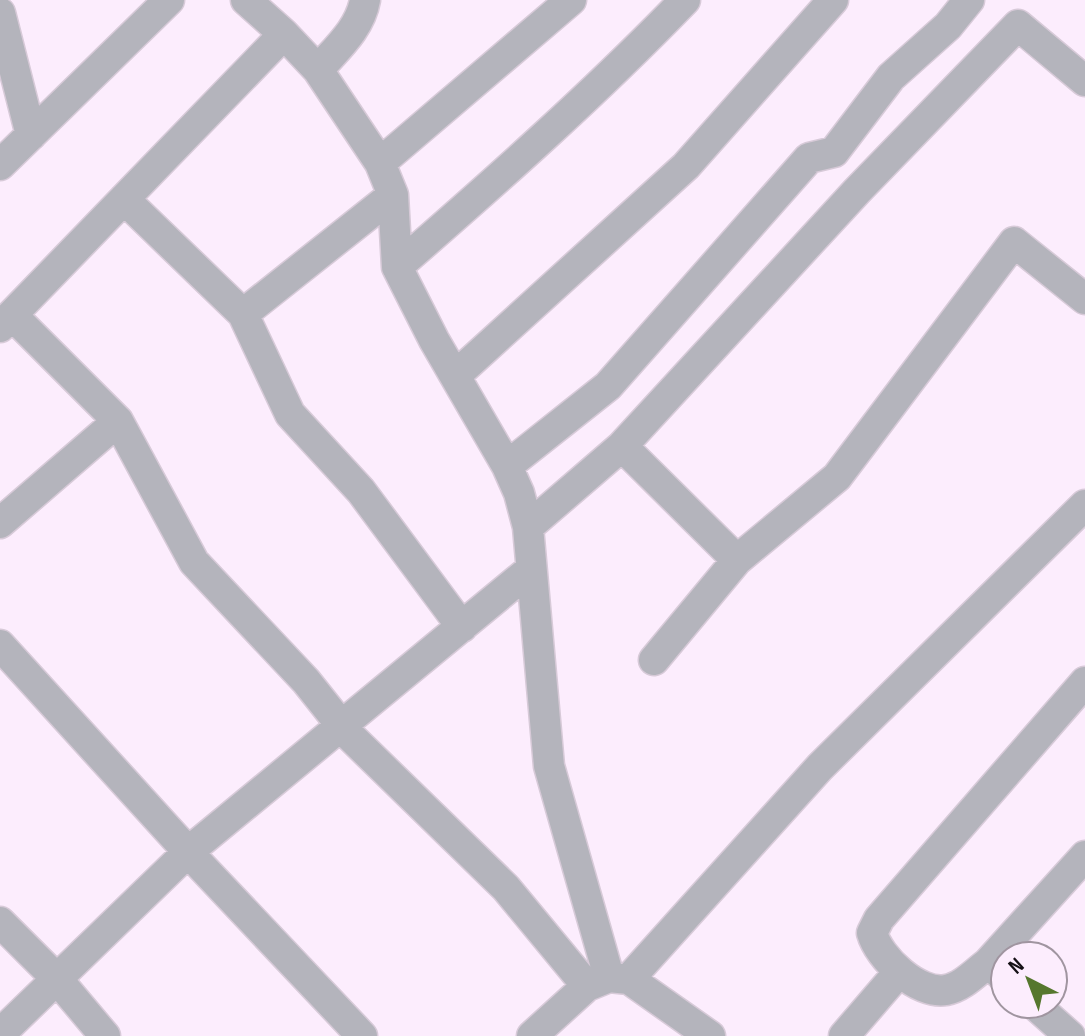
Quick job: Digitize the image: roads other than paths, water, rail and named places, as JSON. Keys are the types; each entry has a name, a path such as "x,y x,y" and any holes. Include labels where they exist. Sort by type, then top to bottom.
{"street":[{"path":"0,165 169,0"},
{"path":"246,0 318,70 380,163 393,195 397,267 519,493 528,527 549,766 608,981"},
{"path":"318,70 354,29 363,15 365,0"},
{"path":"380,163 571,0"},
{"path":"397,267 546,137 685,0"},
{"path":"455,376 686,166 833,0"},
{"path":"507,466 608,386 809,158 834,152 891,77 948,26 969,0"},
{"path":"0,13 31,135"},
{"path":"528,527 622,446 857,191 1018,25 1085,81"},
{"path":"284,34 6,322 118,421 194,562 306,681 341,725 506,888 608,981 710,1036"},
{"path":"243,314 393,195"},
{"path":"124,199 243,314 290,414 361,491 462,627"},
{"path":"654,660 737,560 837,477 1014,242 1085,299"},
{"path":"0,523 118,421"},
{"path":"622,446 737,560"},
{"path":"532,1036 608,981 1085,505"},
{"path":"0,1034 188,852 530,570"},
{"path":"0,645 188,852 362,1036"},
{"path":"989,974 945,991 927,988 899,972 876,946 872,933 879,919 1085,682"},
{"path":"1020,940 1085,856"},
{"path":"0,922 57,979 105,1036"},
{"path":"844,1036 899,972"},
{"path":"1052,1020 1070,1036"}]}
